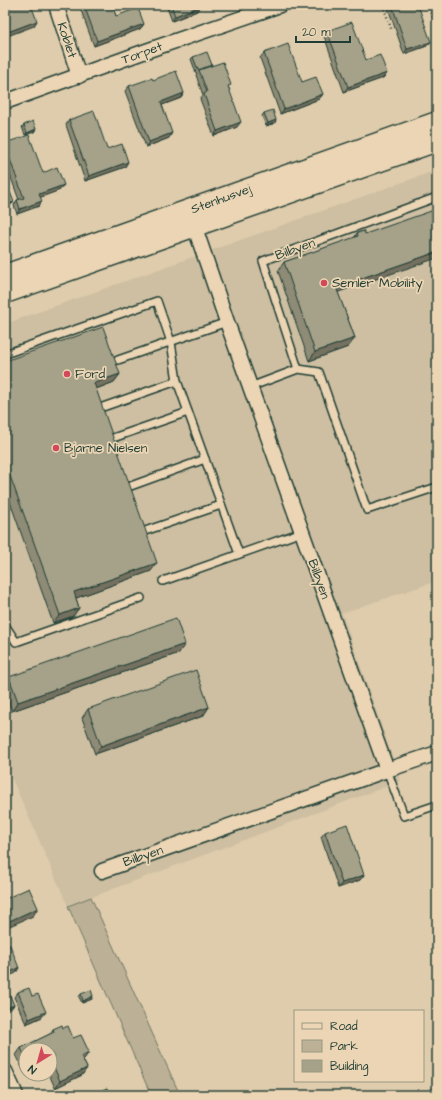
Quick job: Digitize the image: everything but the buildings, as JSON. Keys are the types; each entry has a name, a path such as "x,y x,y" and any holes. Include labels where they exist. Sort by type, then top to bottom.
{"street":[{"name":"Koblet","path":"56,5 79,76"},
{"name":"Torpet","path":"5,102 265,7 280,5"},
{"name":"Stenhusvej","path":"5,292 437,122"},
{"name":"Stenhusvej","path":"5,275 437,141"},
{"name":"Bilbyen","path":"192,218 227,322 387,770"},
{"name":"Bilbyen","path":"102,871 437,753"},
{"path":"5,1071 16,1095"}],"lane":[{"name":"Bilbyen","path":"298,369 263,261 437,197"},
{"path":"5,354 157,301 171,342 177,381 239,554"},
{"path":"118,360 227,322"},
{"path":"250,387 298,369 319,372 367,510 437,487"},
{"path":"100,408 177,381"},
{"path":"110,439 188,412"},
{"path":"128,487 205,459"},
{"path":"145,531 221,505"},
{"path":"163,581 302,532"},
{"path":"5,625 16,642 141,598"},
{"path":"387,770 404,816 437,805"}],"path":[{"path":"383,5 392,31"},
{"path":"428,5 435,20 437,29"}],"shaded area":[{"path":"437,170 437,581 342,613 401,781 68,906 5,763 5,324"}],"green space":[{"path":"91,897 180,1095 151,1095 68,906"},
{"path":"437,1087 437,1095 414,1095"}],"place":[{"name":"Semler Mobility","path":"324,283"},
{"name":"Ford","path":"67,374"},
{"name":"Bjarne Nielsen","path":"56,448"}]}
